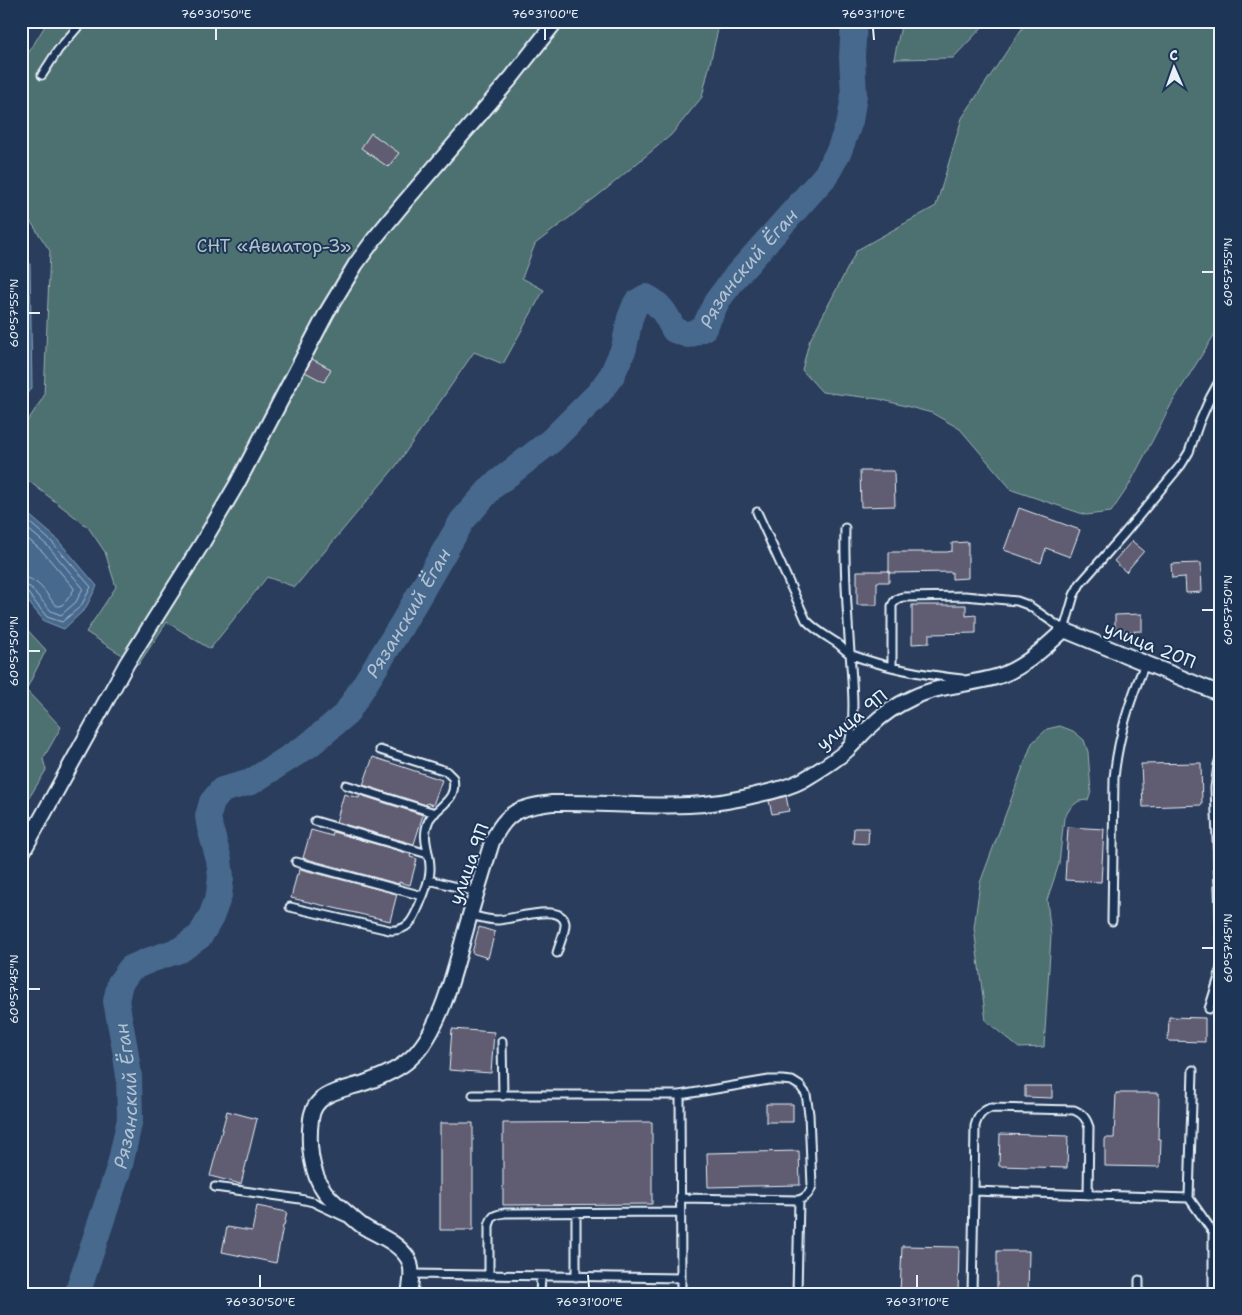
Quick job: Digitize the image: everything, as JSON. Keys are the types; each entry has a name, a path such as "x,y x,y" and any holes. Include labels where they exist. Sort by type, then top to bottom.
{"street":[{"path":"21,855 128,663 237,484 326,312 356,264 375,238 512,77 556,21"},
{"name":"улица 20П","path":"1064,630 1221,694"},
{"name":"улица 9П","path":"409,1294 411,1266 408,1258 392,1242 362,1226 324,1191 317,1178 313,1164 309,1139 311,1116 317,1103 329,1094 365,1083 391,1071 408,1061 421,1049 445,1000 492,842 505,820 515,812 531,805 570,802 688,805 743,798 769,792 801,781 836,759 889,710 912,698 939,688 978,681 1014,669 1029,660 1064,630"}],"lane":[{"path":"42,75 58,50 83,21"},
{"path":"892,667 892,606 897,598 904,596 965,596 1017,601 1028,605 1064,630 1074,596 1080,584 1168,482 1190,452 1206,407 1221,378"},
{"path":"756,512 806,620 815,630 850,654 892,667 941,677 978,681"},
{"path":"845,528 845,567 853,695 853,723 848,749"},
{"path":"1112,921 1114,778 1116,762 1119,743 1136,688 1146,664"},
{"path":"290,907 389,930 397,931 411,923 429,880 431,869 425,838 426,829 430,820 452,795 454,781 450,774 446,772 380,750"},
{"path":"1221,755 1216,788 1221,938"},
{"path":"346,785 435,814"},
{"path":"21,818 37,827"},
{"path":"315,821 428,854"},
{"path":"296,862 423,896"},
{"path":"429,880 477,892"},
{"path":"470,915 494,920 507,920 540,912 558,914 563,918 565,924 557,953"},
{"path":"1208,1009 1221,966"},
{"path":"502,1041 503,1096"},
{"path":"1193,1070 1189,1198 1217,1234 1213,1294"},
{"path":"473,1095 680,1095 769,1080 792,1081 800,1086 806,1094 810,1114 812,1186 806,1197 799,1200 680,1198"},
{"path":"680,1095 681,1294"},
{"path":"972,1294 975,1126 981,1112 990,1108 1074,1110 1082,1114 1087,1119 1089,1127 1088,1195"},
{"path":"215,1187 300,1198 313,1202 362,1226"},
{"path":"974,1191 1189,1198"},
{"path":"797,1294 799,1200"},
{"path":"489,1275 489,1226 491,1219 496,1214 680,1212"},
{"path":"576,1213 576,1276"},
{"path":"411,1274 681,1278"},
{"path":"540,1294 541,1276"},
{"path":"1139,1280 1139,1294"}],"green space":[{"name":"СНТ «Авиатор-3»","path":"48,21 720,21 702,97 671,135 605,190 535,244 522,278 544,290 503,364 474,352 396,466 295,587 267,577 210,649 167,622 138,665 86,632 116,587 105,552 88,527 21,475 21,431 44,396 50,251 21,207 21,65"},
{"path":"902,21 988,21 953,58 894,59"},
{"path":"1027,21 1221,21 1221,324 1173,401 1128,487 1111,512 1086,515 1012,490 960,429 932,413 879,399 822,392 802,370 809,342 857,250 936,206 962,118"},
{"path":"21,623 46,650 26,690 61,727 43,759 46,770 21,811"},
{"path":"1060,726 1073,731 1084,740 1088,752 1091,792 1088,800 1079,801 1071,807 1064,818 1059,864 1047,900 1051,936 1044,1047 1019,1048 986,1021 974,928 980,883 1032,743 1047,729"}],"water":[{"path":"21,248 30,264 32,388 21,400"},
{"path":"21,508 56,538 97,586 85,609 64,629 44,621 21,593"}],"building":[{"path":"371,133 399,153 388,167 361,148"},
{"path":"312,359 331,369 324,382 305,372"},
{"path":"860,471 894,471 895,506 861,507"},
{"path":"1019,508 1080,530 1070,557 1046,548 1041,563 1004,550"},
{"path":"1132,541 1144,551 1126,572 1114,561"},
{"path":"968,542 968,578 952,579 952,572 889,573 889,552 947,552 952,551 952,543"},
{"path":"1201,563 1202,592 1186,593 1185,577 1172,578 1171,564"},
{"path":"857,571 889,571 889,582 877,582 877,605 857,605"},
{"path":"912,605 966,605 966,616 976,615 976,633 929,634 929,643 912,644"},
{"path":"1142,614 1142,631 1115,632 1115,615"},
{"path":"373,757 442,780 433,805 427,803 426,805 363,785"},
{"path":"1201,763 1202,805 1143,807 1141,764"},
{"path":"344,794 359,798 360,795 423,815 414,844 336,822"},
{"path":"786,796 789,811 772,814 769,801"},
{"path":"1068,827 1104,829 1101,882 1065,880"},
{"path":"854,828 869,828 868,844 853,843"},
{"path":"311,830 332,836 333,832 411,854 410,857 417,859 410,885 399,882 399,884 303,858"},
{"path":"300,869 397,894 390,921 291,898"},
{"path":"479,927 495,932 488,958 472,953"},
{"path":"1169,1017 1205,1018 1205,1042 1168,1041"},
{"path":"452,1029 494,1032 491,1073 449,1070"},
{"path":"1025,1086 1052,1086 1052,1098 1025,1097"},
{"path":"1116,1093 1159,1093 1158,1139 1161,1139 1160,1167 1105,1166 1105,1138 1114,1138"},
{"path":"766,1104 793,1104 793,1122 766,1122"},
{"path":"227,1111 257,1119 241,1184 210,1176"},
{"path":"652,1122 652,1204 503,1205 503,1123"},
{"path":"440,1123 473,1123 473,1230 440,1230"},
{"path":"1000,1134 1068,1136 1067,1168 999,1166"},
{"path":"799,1151 800,1185 708,1187 707,1153"},
{"path":"257,1206 287,1212 276,1263 222,1252 227,1227 252,1231"},
{"path":"902,1246 959,1247 958,1294 900,1294"},
{"path":"997,1251 1029,1251 1028,1294 997,1294"}],"waterway":[{"name":"Рязанский Ёган","path":"77,1294 120,1165 130,1119 129,1077 116,1001 120,983 131,968 180,950 200,936 211,917 219,895 221,877 219,860 208,816 212,802 222,790 251,782 309,745 346,714 401,626 462,521 492,487 552,440 599,393 612,375 624,348 630,318 636,303 646,297 656,303 674,330 688,335 704,328 717,301 736,276 826,175 839,151 850,121 854,95 852,57 854,21"}]}
